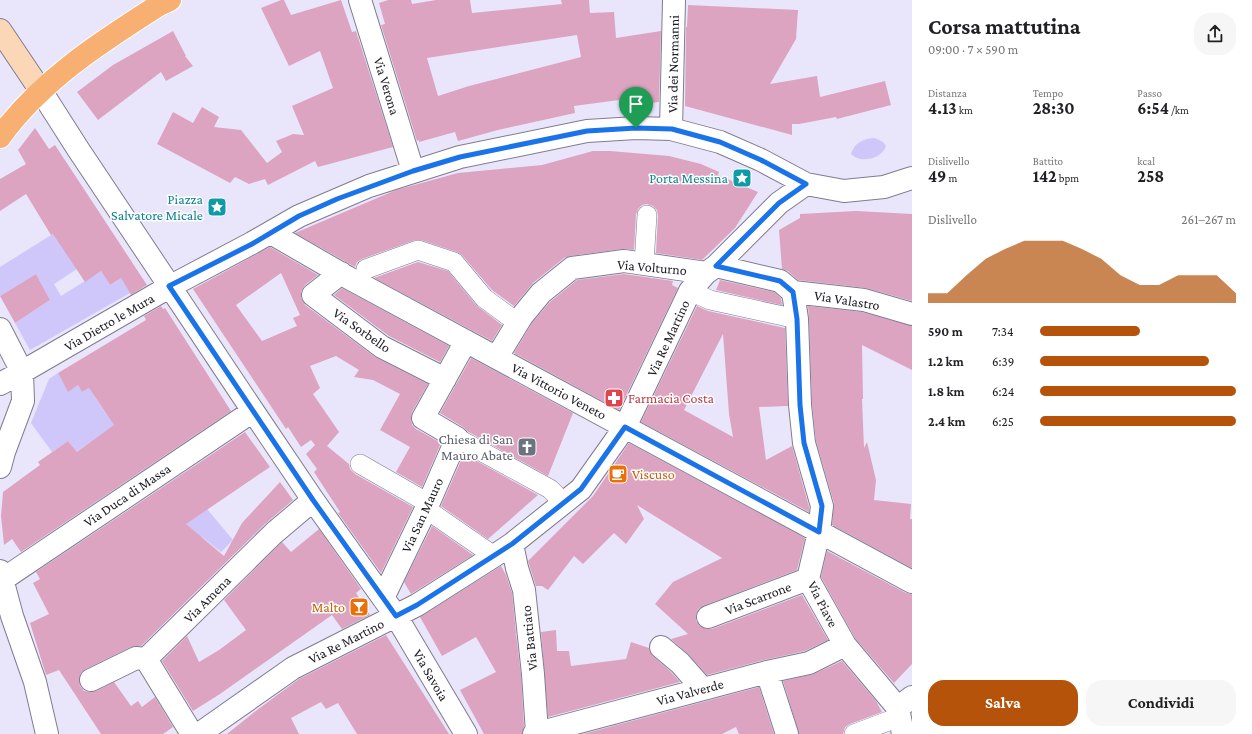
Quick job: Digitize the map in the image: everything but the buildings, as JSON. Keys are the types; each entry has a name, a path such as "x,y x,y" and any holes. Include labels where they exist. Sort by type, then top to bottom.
{"main road":[{"path":"0,137 13,119 41,91 74,62 98,44 159,5 170,0"},
{"path":"0,30 41,91"}],"street":[{"name":"Via Verona","path":"360,0 413,171"},
{"name":"Via dei Normanni","path":"672,129 674,0"},
{"name":"Via Savoia","path":"41,91 252,411 313,500 396,616 466,734"},
{"name":"Via Dietro le Mura","path":"0,384 169,286 271,233 299,216 337,199 413,171 460,157 587,131 636,128 672,129 720,142 761,160 806,184"},
{"path":"884,188 912,178"},
{"path":"806,184 844,191 884,188 912,190"},
{"name":"Via Re Martino","path":"204,732 292,668 417,605 494,556 512,544 581,489 625,427 690,290 779,203 806,184"},
{"path":"644,264 647,214"},
{"name":"Via Vittorio Veneto","path":"271,233 341,273 912,582"},
{"path":"366,270 418,250 454,262 484,298 518,323"},
{"name":"Via Volturno","path":"497,357 518,323 541,293 572,268 624,262 711,270"},
{"name":"Via Valastro","path":"711,270 780,281 793,292 864,300 912,314"},
{"name":"Via Sorbello","path":"341,273 313,295 382,347 445,379"},
{"path":"690,290 710,300 797,319"},
{"name":"Via Piave","path":"793,292 797,319 800,405 804,443 822,506 819,532 808,579 845,645 903,714"},
{"path":"0,329 22,372 23,401 0,467"},
{"path":"466,341 423,418 550,489 564,502"},
{"name":"Via Duca di Massa","path":"1,575 252,411"},
{"name":"Via San Mauro","path":"383,598 427,506 457,438"},
{"path":"360,464 427,506 494,556"},
{"name":"Via Amena","path":"146,659 274,533 313,500"},
{"name":"Via Battiato","path":"512,544 517,568 524,590 533,674 535,733"},
{"path":"1,575 12,616 35,682 47,734"},
{"name":"Via Scarrone","path":"708,617 808,579"},
{"name":"Via Valverde","path":"535,733 767,672 809,663 845,645"},
{"path":"661,647 680,663 703,689"},
{"path":"91,680 136,658 146,659 204,732"},
{"path":"767,672 786,734"},
{"path":"854,734 903,714"}],"shaded area":[{"path":"875,138 883,142 886,146 884,150 876,157 870,159 860,159 851,154 854,147 860,142"},
{"path":"67,225 83,265 54,284 61,296 101,271 110,285 121,278 130,293 30,350 15,323 50,300 36,274 0,296 0,267"},
{"path":"58,373 68,391 78,385 82,392 89,388 107,415 131,429 105,449 97,438 77,452 68,441 52,452 31,423 49,379"},
{"path":"207,509 233,540 221,552 202,537 182,556 178,520"}],"place":[{"name":"Porta Messina","path":"742,178"},
{"name":"Piazza Salvatore Micale","path":"217,207"},
{"name":"Farmacia Costa","path":"614,398"},
{"name":"Chiesa di San Mauro Abate","path":"527,447"},
{"name":"Viscuso","path":"618,474"},
{"name":"Malto","path":"359,607"}],"route":[{"path":"636,128 672,129 720,142 761,160 806,184 779,203 716,266 780,281 793,292 797,319 800,405 804,443 822,506 819,532 625,427 581,489 512,544 417,605 396,616 313,500 169,286 252,244 299,216 369,186 413,171 460,157 587,131 636,128"}]}
